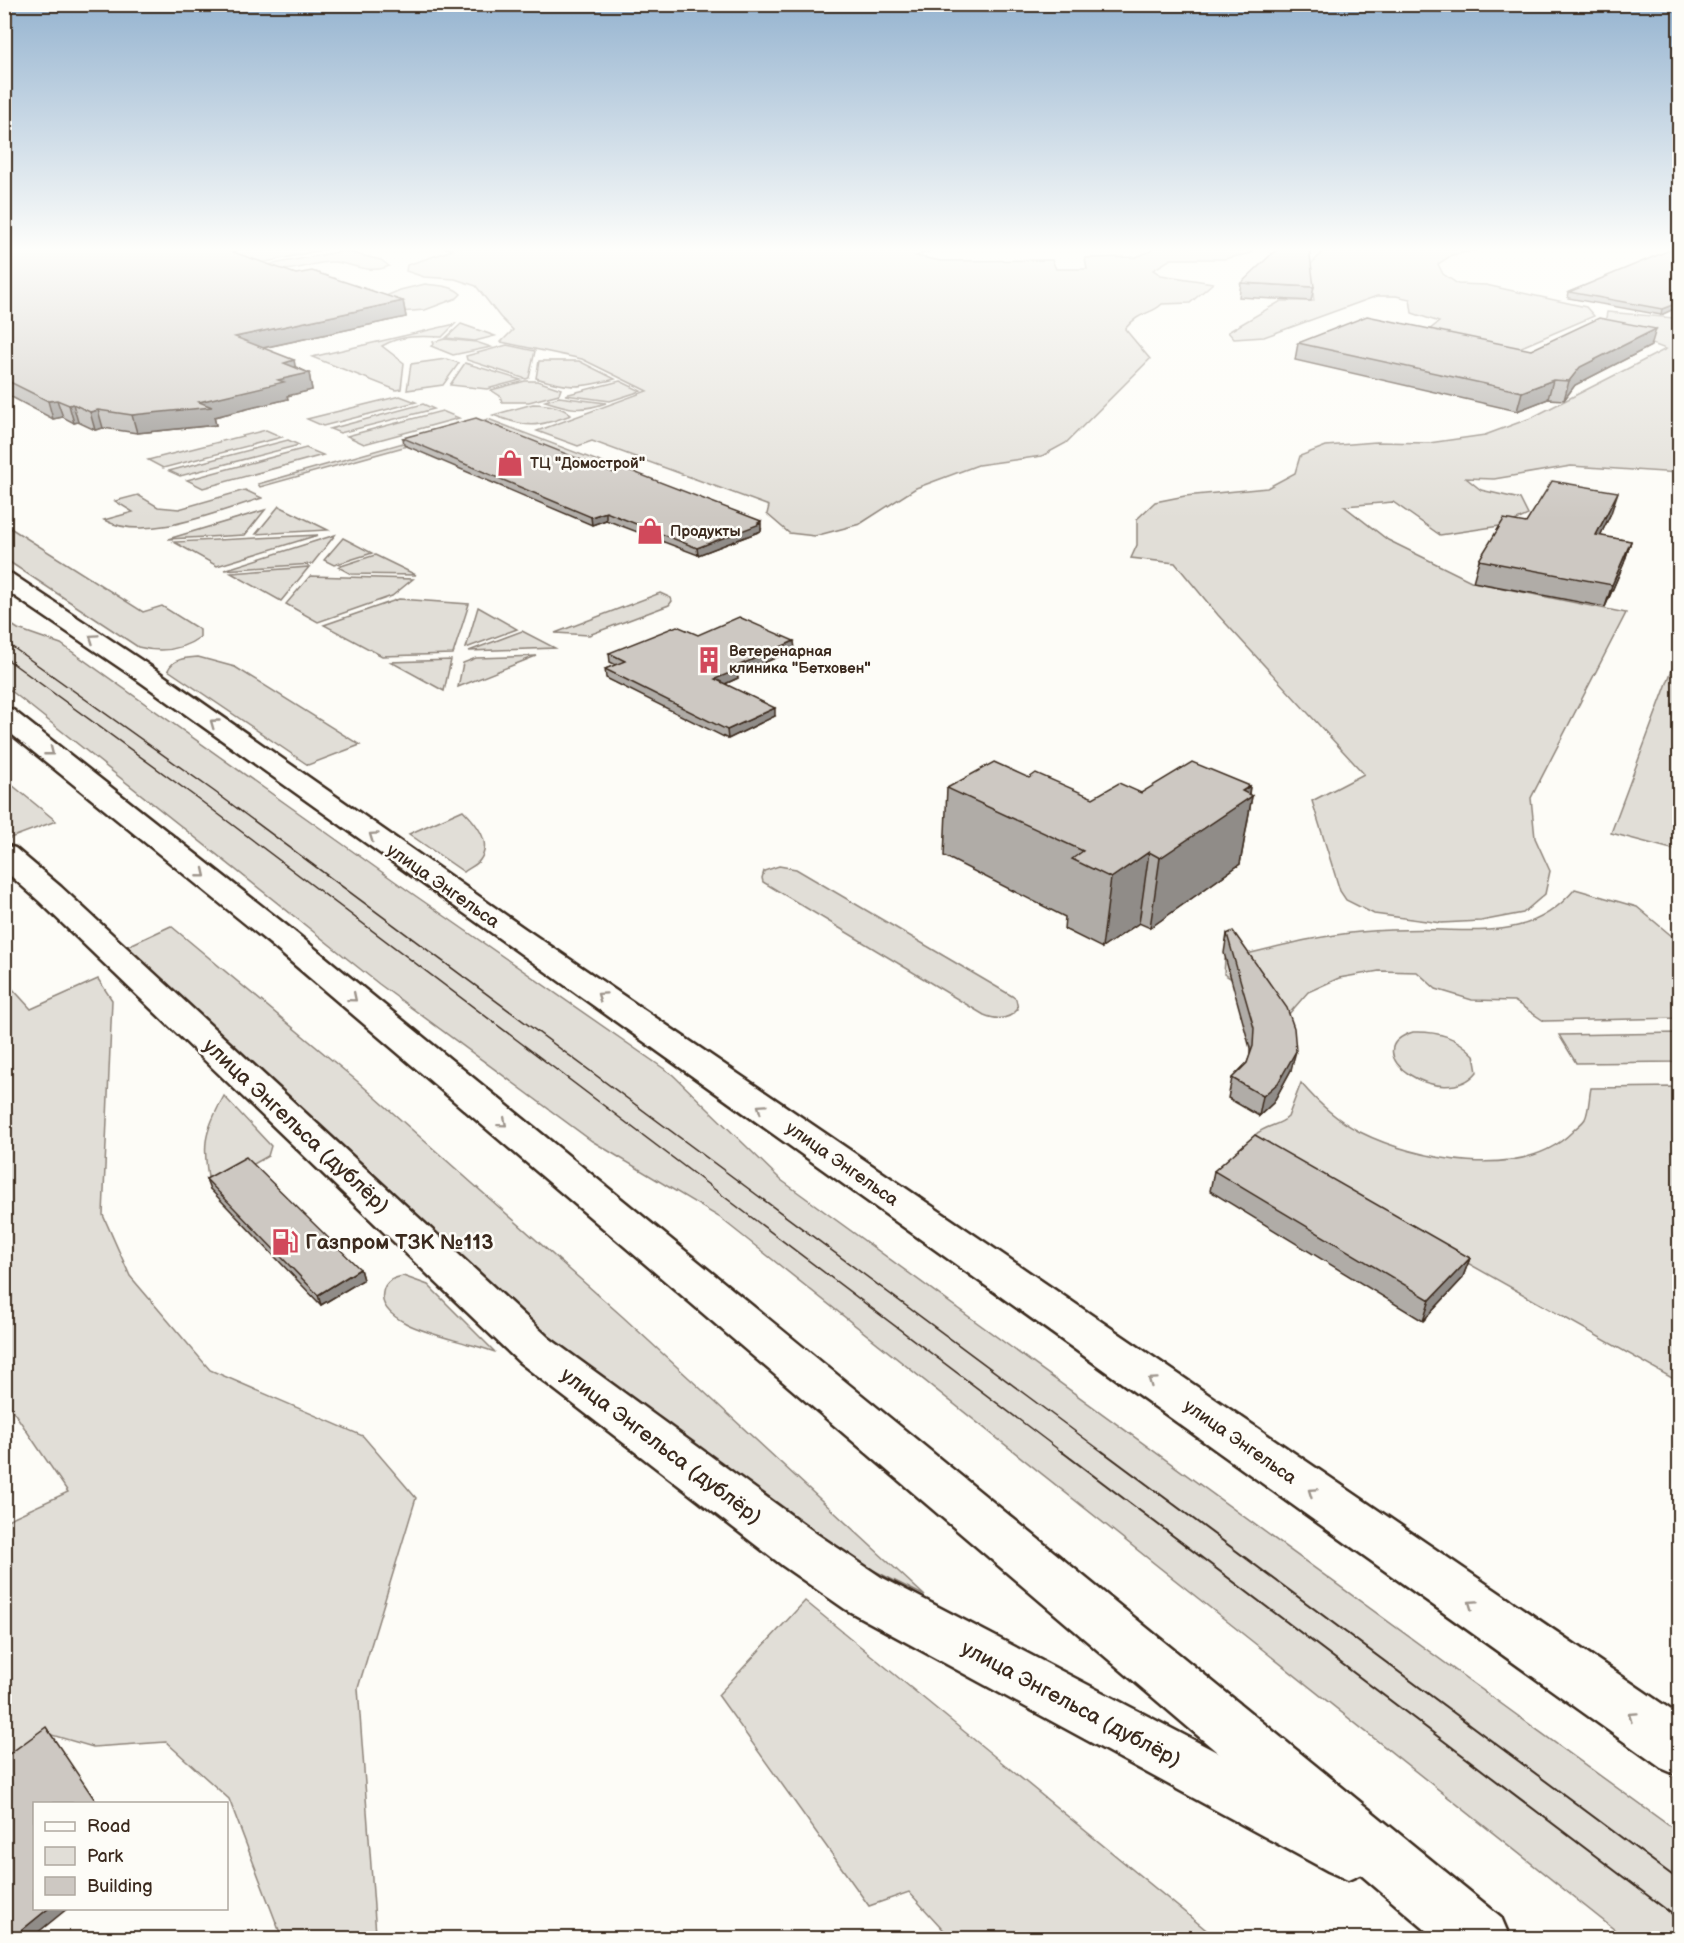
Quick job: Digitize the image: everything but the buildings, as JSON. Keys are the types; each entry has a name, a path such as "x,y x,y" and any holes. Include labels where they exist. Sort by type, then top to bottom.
{"main road":[{"name":"улица Энгельса","path":"4,579 141,671 465,901 1680,1749"},
{"path":"6,720 280,936 1480,1938"},
{"name":"улица Энгельса (дублёр)","path":"4,854 50,894 534,1350 800,1550 863,1593 1423,1891"}],"green space":[{"path":"396,338 409,338 382,346 404,363 401,389 396,390 312,357"},
{"path":"446,338 488,338 475,341"},
{"path":"505,338 1132,338 1150,359 1066,443 1042,456 978,465 916,488 860,524 815,536 789,533 767,514 769,506 592,441 578,446 537,431 647,391 582,359 501,342"},
{"path":"1439,338 1543,338 1505,354"},
{"path":"1636,338 1679,338 1679,473 1571,466 1494,479 1466,478 1481,490 1520,499 1528,515 1506,525 1440,535 1393,502 1344,506 1388,540 1473,582 1626,613 1531,798 1535,838 1550,871 1545,894 1523,913 1481,921 1441,923 1374,914 1346,900 1340,891 1312,801 1364,774 1218,615 1175,563 1131,558 1137,545 1137,519 1155,502 1185,496 1267,488 1295,473 1300,456 1326,446 1376,442 1429,443 1485,435 1531,418 1666,349"},
{"path":"445,339 476,342 491,347 453,355 431,346 433,342"},
{"path":"507,345 535,351 529,378 467,360 466,356"},
{"path":"446,359 459,363 443,385 407,390 411,364"},
{"path":"539,361 579,361 615,379 584,386 558,384 536,378"},
{"path":"465,363 521,380 487,389 450,385"},
{"path":"525,381 537,381 561,389 559,394 529,402 502,402 500,396 491,390"},
{"path":"620,381 641,391 610,401 565,395"},
{"path":"400,396 416,402 323,426 307,419"},
{"path":"559,397 606,403 589,408 575,408 545,401"},
{"path":"423,404 434,409 340,433 330,429"},
{"path":"533,404 553,406 571,415 532,425 493,415"},
{"path":"442,411 459,418 364,444 347,436"},
{"path":"488,419 632,474 615,480 406,445 260,487 258,484"},
{"path":"266,430 282,437 163,468 148,460"},
{"path":"288,440 299,445 180,476 169,471"},
{"path":"306,448 323,455 203,488 187,480"},
{"path":"245,490 262,498 204,517 161,527 121,526 104,520 133,512 115,501 138,495 158,507 179,509"},
{"path":"279,506 328,530 256,534"},
{"path":"265,510 245,535 168,539"},
{"path":"4,524 143,612 162,606 200,630 200,637 193,642 170,650 138,647 5,559"},
{"path":"318,535 217,566 174,542"},
{"path":"335,535 312,564 224,570"},
{"path":"343,538 372,553 334,565 324,560"},
{"path":"375,555 416,575 351,574 338,567"},
{"path":"309,567 281,601 231,573"},
{"path":"310,576 413,579 392,596 318,622 286,604"},
{"path":"660,593 671,598 669,605 589,635 555,633"},
{"path":"399,599 469,604 453,654 382,656 324,625"},
{"path":"478,607 517,629 466,648"},
{"path":"4,620 18,629 61,644 410,892 673,1075 781,1180 1679,1833 1679,1938 1625,1938 719,1217 592,1141 379,984 5,686"},
{"path":"522,631 555,648 469,651"},
{"path":"1679,651 1680,851 1611,833"},
{"path":"536,656 458,687 463,663 476,658"},
{"path":"198,657 235,667 360,745 308,765 168,670 177,661"},
{"path":"451,660 444,691 391,662"},
{"path":"12,785 56,821 5,840 5,787"},
{"path":"463,810 477,826 485,846 479,862 464,872 409,834"},
{"path":"779,866 796,869 1012,996 1016,999 1018,1009 1002,1018 984,1015 763,882 764,871"},
{"path":"1575,889 1637,907 1679,942 1679,1018 1544,1021 1514,1001 1472,1000 1436,989 1417,972 1379,971 1339,978 1308,992 1288,1015 1224,974 1225,959 1326,936 1380,931 1480,930 1514,927 1546,915 1561,904"},
{"path":"171,926 357,1081 623,1317 925,1596 807,1537 531,1331 130,958 128,946"},
{"path":"98,979 112,1000 103,1215 130,1276 210,1370 363,1436 416,1498 358,1688 376,1934 379,1938 282,1938 229,1799 166,1742 93,1747 52,1735 5,1770 5,1521 68,1492 5,1399 5,989 10,986 31,1009"},
{"path":"1413,1032 1439,1034 1461,1044 1474,1055 1477,1072 1462,1083 1444,1086 1426,1082 1409,1074 1397,1064 1392,1052 1397,1041"},
{"path":"1679,1033 1679,1062 1576,1063 1559,1035"},
{"path":"1301,1083 1328,1110 1360,1132 1410,1151 1468,1161 1498,1161 1526,1157 1551,1148 1585,1119 1591,1088 1679,1087 1679,1382 1258,1145 1255,1135 1288,1117"},
{"path":"224,1096 271,1146 268,1156 210,1189 205,1151 206,1141 212,1121"},
{"path":"403,1276 428,1285 495,1352 430,1333 401,1321 390,1313 384,1303 384,1288 390,1281"},
{"path":"805,1601 1216,1938 951,1938 909,1892 869,1906 718,1695"}],"tram line":[{"path":"4,641 215,792 1104,1453"},
{"path":"4,657 197,798 1063,1453"},
{"path":"1061,1451 1680,1920"},
{"path":"1102,1451 1680,1881"}],"place":[{"name":"ТЦ \"Домострой\"","path":"510,463"},
{"name":"Продукты","path":"650,531"},
{"name":"Ветеренарная клиника \"Бетховен\"","path":"709,660"},
{"name":"Газпром ТЗК №113","path":"285,1242"}]}
